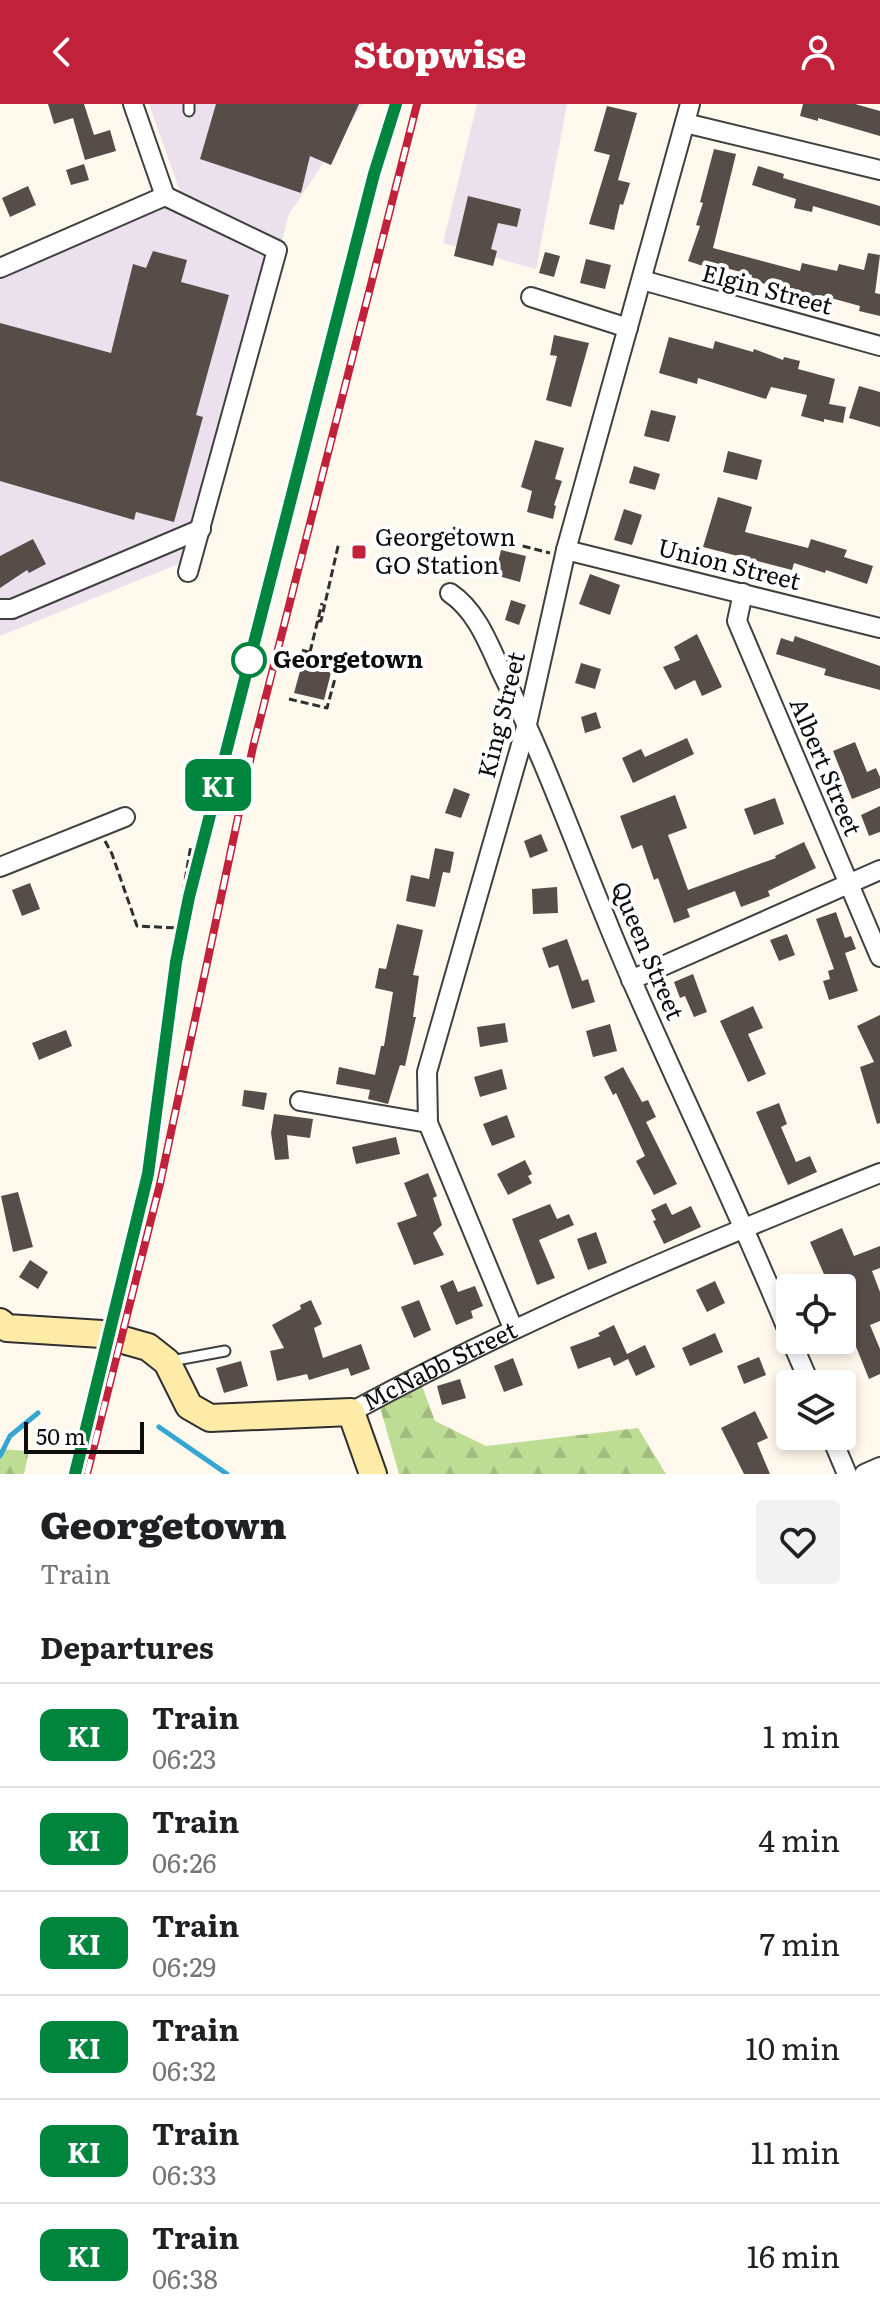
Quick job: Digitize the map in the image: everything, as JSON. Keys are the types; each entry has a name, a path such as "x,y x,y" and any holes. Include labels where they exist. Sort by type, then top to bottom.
{"street":[{"path":"133,104 165,196 277,250 188,572"},
{"path":"688,113 880,170"},
{"name":"King Street","path":"513,1328 428,1123 427,1072 527,724 566,550 688,113"},
{"path":"0,268 165,196"},
{"name":"Elgin Street","path":"642,280 880,346"},
{"path":"531,297 628,328"},
{"path":"0,609 12,609 201,529"},
{"name":"Union Street","path":"566,550 880,628"},
{"name":"Queen Street","path":"450,593 461,599 476,620 527,724 631,980 745,1227 776,1302"},
{"name":"Albert Street","path":"743,593 737,621 880,957"},
{"path":"0,867 125,817"},
{"path":"631,980 880,870"},
{"path":"300,1101 428,1123"},
{"name":"McNabb Street","path":"167,1362 189,1406 210,1418 351,1412 513,1328 745,1227 880,1173"},
{"path":"2,1328 102,1334 148,1347 167,1362"},
{"path":"351,1412 373,1474"},
{"path":"837,1450 847,1474"},
{"path":"864,1474 880,1467"}],"lane":[{"path":"167,1362 225,1351"}],"path":[{"path":"453,528 551,553 566,550"},
{"path":"318,621 321,621 339,542"},
{"path":"310,652 322,603"},
{"path":"289,699 327,708 340,660 301,650"},
{"path":"97,827 112,854 137,926 177,928 191,845"}],"shaded area":[{"path":"149,104 363,104 289,214 201,555 0,636 0,278 181,194"},
{"path":"477,104 567,104 536,269 443,243"}],"green space":[{"path":"421,1383 435,1421 486,1446 638,1428 666,1474 399,1474 380,1407 393,1396"},
{"path":"0,1449 29,1451 24,1474 0,1474"}],"building":[{"path":"48,104 84,104 94,135 110,130 116,151 85,160 73,118 54,124"},
{"path":"216,104 359,104 331,165 310,156 301,193 200,159"},
{"path":"803,104 855,104 880,111 880,136 818,118 818,121 800,116"},
{"path":"607,106 637,113 618,180 630,183 623,205 620,204 614,230 589,224 610,155 594,151"},
{"path":"714,149 736,154 713,248 800,271 802,263 837,271 839,264 864,270 868,253 880,255 875,293 880,294 880,316 859,311 860,306 820,295 818,304 793,298 795,292 751,280 752,275 722,267 721,272 688,261 700,226 696,225 703,203 700,202"},
{"path":"84,164 89,180 71,185 66,170"},
{"path":"758,166 784,174 783,178 880,206 880,226 813,206 812,212 794,208 796,199 752,185"},
{"path":"28,186 36,205 10,217 2,198"},
{"path":"468,196 521,209 517,227 498,223 491,249 497,251 493,266 454,256"},
{"path":"153,251 187,260 181,282 229,295 196,415 203,417 174,522 136,512 134,520 0,481 0,323 111,353 133,264 146,268"},
{"path":"545,252 560,256 554,277 539,273"},
{"path":"586,259 611,265 605,289 580,283"},
{"path":"554,335 589,343 571,407 546,400 557,356 550,355"},
{"path":"669,337 713,349 715,341 753,352 754,349 783,360 784,357 800,361 798,369 835,379 829,404 846,407 843,423 801,416 807,395 771,387 766,399 698,378 697,384 659,373"},
{"path":"859,386 880,392 880,427 849,418"},
{"path":"651,410 676,416 669,442 644,436"},
{"path":"535,440 564,448 555,479 562,481 553,519 527,512 532,491 521,487"},
{"path":"728,451 762,460 757,480 723,472"},
{"path":"634,466 660,474 655,490 629,483"},
{"path":"718,497 752,507 745,532 808,548 811,539 847,550 844,557 873,566 867,584 826,570 825,573 794,563 792,570 703,547"},
{"path":"624,509 642,515 632,545 614,540"},
{"path":"33,539 46,564 29,573 27,570 0,588 0,556"},
{"path":"501,550 526,556 520,582 495,575"},
{"path":"590,574 620,585 610,615 579,604"},
{"path":"511,600 526,605 519,625 505,620"},
{"path":"697,634 722,687 702,696 695,680 675,690 663,667 680,660 674,647"},
{"path":"795,636 880,666 880,690 824,675 826,669 776,654 781,638 793,642"},
{"path":"305,653 334,661 324,700 294,693"},
{"path":"581,663 601,669 595,689 575,683"},
{"path":"596,712 601,728 585,733 581,717"},
{"path":"687,738 694,754 633,783 622,758 641,749 645,757"},
{"path":"855,742 867,772 876,768 880,788 852,799 833,751"},
{"path":"454,788 470,794 461,818 445,813"},
{"path":"675,795 687,828 668,835 688,890 776,858 804,842 816,868 768,891 770,896 741,907 735,891 687,909 690,917 674,923 642,845 632,849 620,816"},
{"path":"775,798 784,824 754,835 744,809"},
{"path":"880,806 880,832 869,836 861,815"},
{"path":"541,834 548,851 530,858 524,841"},
{"path":"435,848 454,852 450,873 443,872 435,907 406,901 411,875 429,879"},
{"path":"30,883 40,909 22,916 12,890"},
{"path":"557,887 558,913 533,914 532,889"},
{"path":"836,912 845,938 851,936 856,949 845,953 858,991 829,1000 823,981 830,979 828,971 834,969 816,919"},
{"path":"397,924 423,930 413,975 419,976 413,1017 416,1017 405,1066 400,1065 388,1104 368,1099 370,1090 336,1084 339,1067 375,1075 381,1046 384,1046 393,992 375,988 379,968 386,969"},
{"path":"787,934 795,955 779,961 770,940"},
{"path":"567,939 582,981 588,979 595,1002 572,1009 558,965 549,968 542,948"},
{"path":"693,974 707,1012 694,1017 685,996 680,998 674,982"},
{"path":"753,1006 763,1028 748,1034 766,1074 748,1082 720,1021"},
{"path":"880,1015 880,1123 877,1124 860,1067 874,1062 857,1026"},
{"path":"505,1023 508,1042 480,1047 477,1027"},
{"path":"610,1024 617,1051 593,1057 586,1031"},
{"path":"66,1030 72,1046 39,1060 32,1043"},
{"path":"623,1067 642,1102 648,1100 656,1117 646,1122 677,1184 654,1195 636,1161 645,1156 616,1093 613,1095 604,1077"},
{"path":"502,1069 507,1089 480,1097 474,1077"},
{"path":"244,1090 267,1093 264,1110 242,1106"},
{"path":"779,1103 787,1124 781,1127 796,1162 810,1156 817,1172 788,1185 756,1112"},
{"path":"274,1114 313,1119 310,1138 287,1135 289,1159 275,1160 271,1133"},
{"path":"507,1115 515,1137 492,1146 483,1124"},
{"path":"396,1137 400,1154 356,1164 352,1147"},
{"path":"525,1160 532,1174 528,1176 532,1183 508,1195 497,1174"},
{"path":"428,1173 437,1196 433,1198 442,1225 433,1233 444,1255 414,1265 397,1223 417,1216 404,1183"},
{"path":"18,1192 33,1247 13,1252 1,1196"},
{"path":"666,1203 672,1215 691,1206 701,1227 664,1244 651,1210"},
{"path":"550,1204 557,1219 569,1214 574,1225 539,1240 555,1278 537,1285 512,1219"},
{"path":"842,1228 854,1256 880,1246 880,1268 872,1271 880,1292 880,1321 870,1325 880,1349 880,1374 869,1379 856,1346 856,1274 824,1274 810,1242"},
{"path":"596,1232 607,1263 588,1270 577,1239"},
{"path":"30,1260 48,1272 38,1289 19,1277"},
{"path":"453,1280 458,1292 475,1286 483,1306 471,1311 473,1318 456,1325 440,1286"},
{"path":"715,1281 725,1303 707,1312 696,1290"},
{"path":"311,1300 322,1324 314,1328 323,1358 361,1344 370,1369 351,1376 348,1368 309,1380 307,1374 277,1381 270,1351 284,1348 272,1325"},
{"path":"419,1300 431,1330 414,1338 401,1307"},
{"path":"614,1325 627,1354 645,1345 655,1367 636,1376 628,1359 614,1366 610,1357 578,1369 570,1347 600,1336 598,1333"},
{"path":"715,1333 723,1352 690,1366 682,1348"},
{"path":"759,1357 766,1375 744,1384 737,1366"},
{"path":"513,1358 523,1385 504,1392 494,1366"},
{"path":"241,1361 248,1386 224,1393 216,1368"},
{"path":"460,1379 466,1398 442,1405 437,1386"},
{"path":"755,1411 768,1438 757,1443 770,1474 744,1474 721,1428"}],"waterway":[{"path":"0,1456 10,1436 38,1413"},
{"path":"159,1427 227,1474"}],"railway":[{"path":"75,1474 148,1174 176,962 189,897 374,174 396,104"},
{"path":"87,1474 160,1184 253,747 417,104"}],"train":[{"name":"KI","path":"75,1474 148,1174 176,962 189,897 374,174 396,104"}],"place":[{"name":"Georgetown GO Station","path":"359,552"},
{"name":"Georgetown","path":"249,660"}]}
